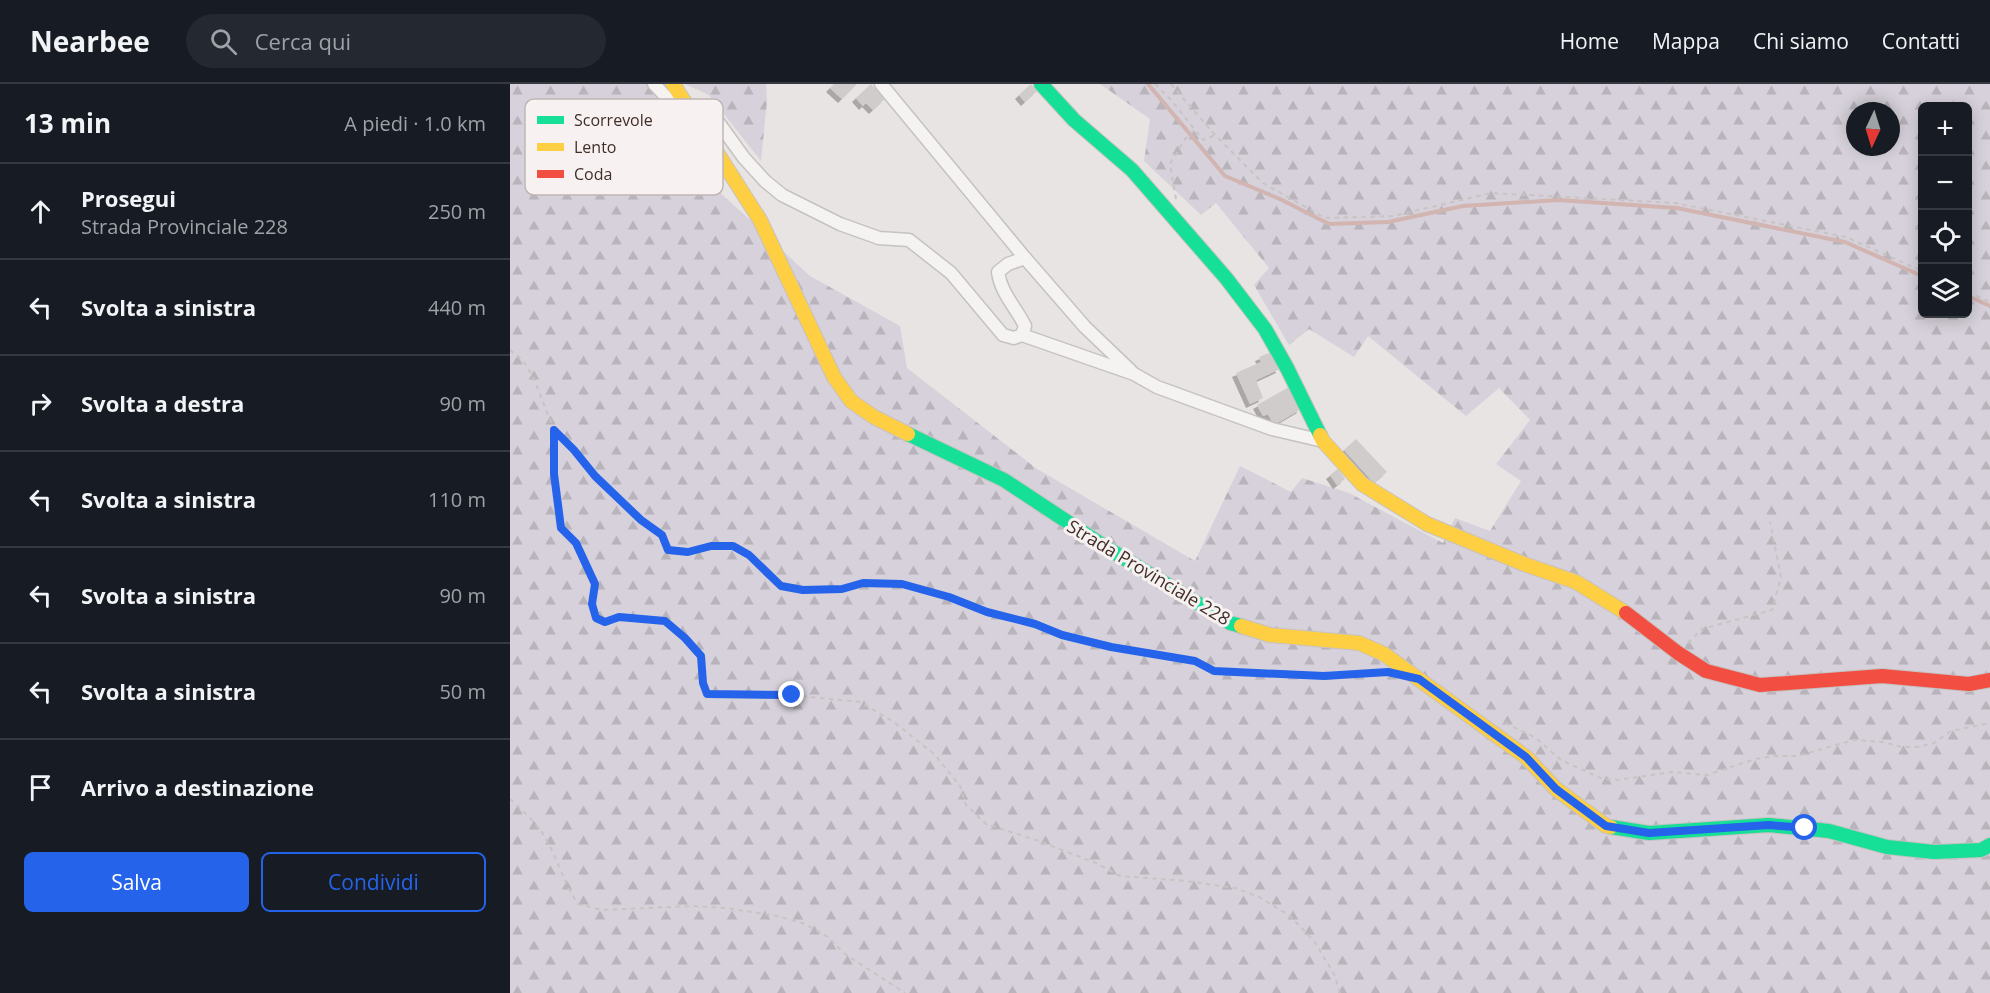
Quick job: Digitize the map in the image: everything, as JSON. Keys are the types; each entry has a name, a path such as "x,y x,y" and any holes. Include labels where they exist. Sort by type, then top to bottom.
{"main road":[{"name":"Strada Provinciale 228","path":"673,84 683,99"},
{"path":"1041,84 1074,120 1132,170 1226,278 1265,329 1323,441 1362,484 1427,524 1524,564 1576,582 1615,606 1706,671 1760,685 1882,676 1969,684 1990,680"},
{"name":"Strada Provinciale 228","path":"723,161 760,220 834,377 851,401 874,417 1004,480 1107,548 1230,623 1270,635 1359,644 1384,654 1526,757 1556,789 1606,826 1649,833 1769,825 1829,831 1887,847 1934,852 1981,850 1990,845"}],"street":[{"path":"654,84 668,99"},
{"path":"881,84 1085,327 1134,374"},
{"path":"723,129 744,158 765,181 782,195 819,214 879,238 909,240 951,273 1003,335 1014,338 1022,335 1134,374 1157,387 1272,429 1323,441"},
{"path":"723,166 728,169"},
{"path":"1022,335 1025,326 1019,313 1007,299 1000,285 998,272 1008,264 1025,258"}],"path":[{"path":"1155,84 1172,99 1203,140 1215,135"},
{"path":"1172,84 1215,135 1263,183 1325,218 1393,216 1491,193 1675,203 1846,237 1918,270"},
{"path":"1179,207 1170,164 1185,139 1195,129"},
{"path":"1972,294 1990,302"},
{"path":"510,350 523,360 534,379 554,430 554,474 561,528 576,543 595,584 592,604 596,618 605,622 619,617 665,621 701,656 703,683 707,694 792,695 860,702 894,722 934,754 960,786 966,805 986,824 1096,863 1120,876 1235,888 1259,897 1290,915 1314,941 1334,974 1340,993"},
{"path":"554,430 595,476 641,520 662,535 668,550 688,552 711,546 733,546 749,555 781,586 803,590 842,589 863,583 902,584 949,597 987,612 1035,624 1062,635 1111,647 1195,661 1214,671 1324,676 1388,672"},
{"path":"1678,653 1702,629 1772,610 1781,577 1770,522"},
{"path":"1502,722 1536,738 1562,760 1603,779 1617,780 1672,772 1707,775 1755,759 1797,756 1854,740 1883,742 1902,747 1919,747 1934,744 1951,731 1990,723"},
{"path":"510,799 529,815 548,841 569,891 578,904 602,910 642,907 715,907 777,916 805,924 828,937 845,954 905,993"}],"green space":[{"path":"510,84 663,84 670,99 525,99 525,195 723,195 761,230 849,404 1002,483 1229,626 1358,647 1417,682 1605,829 1769,828 1990,849 1990,993 510,993"},
{"path":"685,84 766,84 767,101 761,161 723,113 723,99 712,99 709,95"},
{"path":"1100,84 1990,84 1990,840 1934,849 1829,828 1649,829 1608,823 1385,651 1271,632 1231,620 854,399 774,243 810,276 900,326 907,368 1037,469 1195,561 1240,466 1291,492 1302,478 1349,493 1443,543 1455,518 1490,531 1521,481 1496,464 1530,420 1499,388 1466,416 1368,336 1354,357 1309,329 1289,345 1254,285 1269,268 1216,203 1201,215 1144,161 1150,119"}],"building":[{"path":"834,84 857,84 842,99 830,88"},
{"path":"871,84 885,99 873,110 866,103 863,106 856,98"},
{"path":"1031,84 1037,91 1025,102 1019,95"},
{"path":"1272,352 1280,369 1256,380 1263,398 1250,404 1236,373 1261,362 1259,357"},
{"path":"1289,387 1301,409 1274,425 1268,414 1263,416 1257,405"},
{"path":"1356,439 1387,472 1374,483 1344,450"},
{"path":"1338,469 1345,479 1337,485 1330,475"}],"waterway":[{"path":"1148,84 1225,176 1280,199 1329,224 1388,222 1463,206 1558,200 1677,208 1845,242 1918,274"},
{"path":"1972,298 1990,306"}],"traffic: fast":[{"path":"1041,84 1074,120 1132,170 1226,278 1265,329 1320,435"},
{"path":"908,434 1004,480 1107,548 1230,623 1241,626"},
{"path":"1611,827 1649,833 1769,825 1829,831 1887,847 1934,852 1981,850 1990,845"}],"traffic: slow":[{"path":"673,84 683,99"},
{"path":"723,162 760,220 834,377 851,401 874,417 908,434"},
{"path":"1320,435 1362,484 1427,524 1524,564 1576,582 1626,613"},
{"path":"1241,626 1270,635 1359,643 1384,654 1526,757 1556,789 1606,826 1611,827"}],"traffic: jam":[{"path":"1626,613 1678,653 1706,671 1760,685 1882,676 1969,684 1990,680"}],"route":[{"path":"792,695 707,694 703,683 701,656 665,621 619,617 605,622 596,618 592,604 595,584 576,543 561,528 554,474 554,430 595,476 641,520 662,535 668,550 688,552 711,546 733,546 749,555 781,586 803,590 842,589 863,583 902,584 949,597 987,612 1035,624 1062,635 1111,647 1195,661 1214,671 1324,676 1388,672 1419,679 1526,757 1556,789 1606,826 1649,833 1769,825 1805,828"}]}
